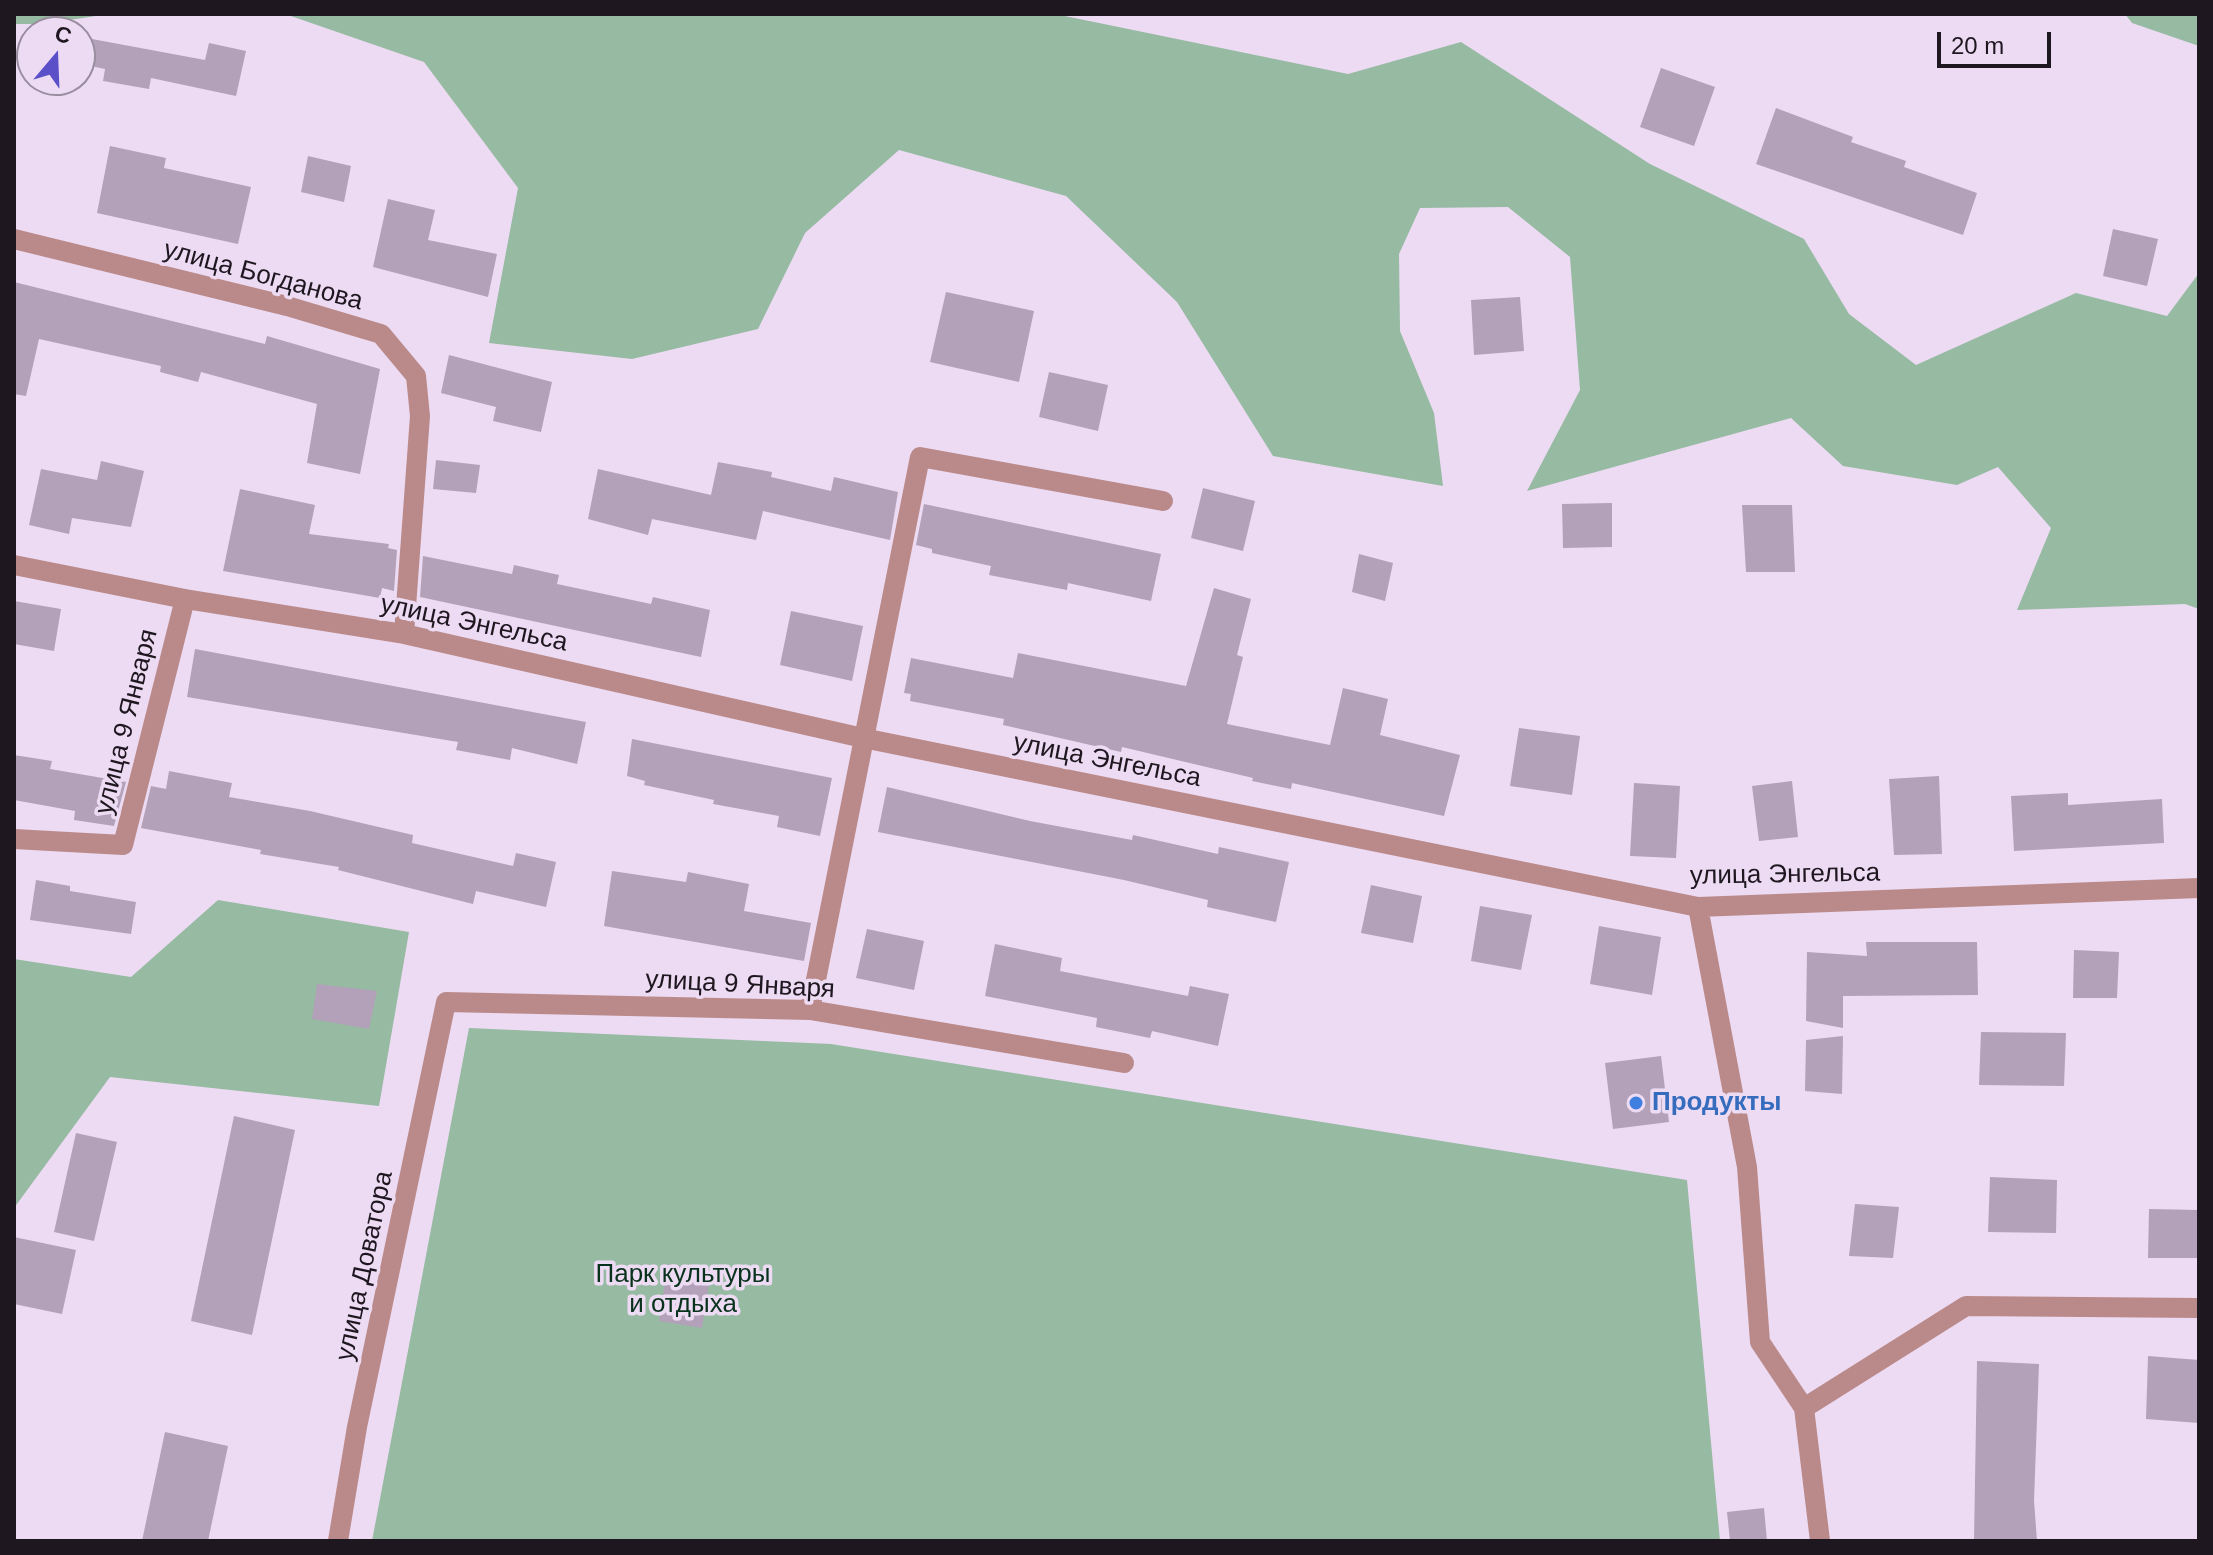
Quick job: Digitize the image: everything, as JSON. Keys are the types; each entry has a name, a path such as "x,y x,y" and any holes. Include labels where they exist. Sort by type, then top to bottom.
{"street":[{"name":"улица Богданова","path":"14,239 287,306 381,334 416,376 420,416 404,634"},
{"path":"810,1010 920,457 1163,501"},
{"name":"улица Энгельса","path":"14,565 185,599 404,634 863,738 1698,907 2199,888"},
{"name":"улица 9 Января","path":"14,839 123,845 185,599"},
{"path":"1698,907 1747,1167 1760,1342 1804,1408 1820,1541"},
{"name":"улица 9 Января","path":"446,1002 810,1010 1124,1063"},
{"name":"улица Доватора","path":"338,1541 357,1427 446,1002"},
{"path":"1804,1408 1966,1306 2199,1308"}],"green space":[{"path":"14,14 109,14 16,16 14,24"},
{"path":"285,14 1055,14 1348,74 1461,42 1650,164 1804,239 1849,314 1916,365 2076,293 2167,316 2199,273 2199,609 2185,604 2017,610 2051,528 1998,467 1957,485 1843,466 1791,418 1527,491 1580,390 1570,257 1508,207 1420,208 1399,254 1400,331 1434,413 1443,486 1273,456 1177,302 1066,196 899,150 805,233 758,329 632,359 489,343 518,188 424,62"},
{"path":"2125,14 2199,14 2199,46 2132,23"},
{"path":"218,900 409,932 379,1106 110,1077 14,1208 14,959 131,977"},
{"name":"Парк культуры и отдыха","path":"469,1028 831,1044 1687,1180 1720,1541 372,1541"}],"building":[{"path":"96,40 205,60 209,43 246,51 236,96 151,78 149,89 103,81 105,69 96,67"},
{"path":"1661,68 1715,87 1694,146 1640,127"},
{"path":"1776,108 1853,137 1851,142 1906,161 1904,167 1977,193 1963,235 1756,164"},
{"path":"110,146 166,158 164,168 251,187 238,244 97,213"},
{"path":"308,156 351,166 344,202 301,192"},
{"path":"388,199 435,210 428,240 497,254 488,297 373,267"},
{"path":"2113,229 2158,239 2147,286 2103,276"},
{"path":"14,282 265,344 267,336 380,369 360,474 307,463 317,404 201,372 198,382 160,372 161,366 39,339 26,396 14,394"},
{"path":"946,292 1034,311 1019,382 930,362"},
{"path":"1520,297 1524,351 1474,355 1471,300"},
{"path":"449,355 552,382 541,432 493,421 496,407 441,393"},
{"path":"1049,372 1108,385 1098,431 1039,417"},
{"path":"436,460 480,465 476,493 433,489"},
{"path":"101,461 144,471 131,527 72,518 69,534 29,525 41,469 97,480"},
{"path":"718,462 772,472 771,477 831,491 834,477 898,492 890,540 763,511 756,540 652,519 648,535 588,519 598,469 711,495"},
{"path":"1203,488 1255,501 1243,551 1191,538"},
{"path":"240,489 315,505 309,534 389,544 388,548 397,550 394,591 382,588 380,598 223,571"},
{"path":"1612,503 1612,547 1563,548 1562,504"},
{"path":"924,504 1161,554 1151,601 1068,583 1067,590 989,575 991,566 932,553 932,549 916,545"},
{"path":"1742,505 1792,505 1795,572 1746,572"},
{"path":"1359,554 1393,563 1385,601 1352,592"},
{"path":"423,556 512,574 514,565 559,575 557,584 651,604 653,597 710,610 701,657 420,597"},
{"path":"1214,588 1251,599 1237,655 1243,657 1227,724 1330,745 1343,688 1388,699 1380,735 1460,755 1444,816 1292,783 1291,789 1252,781 1253,778 1122,747 1121,752 1003,725 1004,719 910,701 911,694 904,693 911,658 1013,678 1018,653 1186,686"},
{"path":"14,601 61,609 54,651 14,644"},
{"path":"791,611 863,626 852,681 780,665"},
{"path":"195,649 586,722 577,764 512,748 510,760 456,750 458,742 187,697"},
{"path":"1519,728 1580,736 1572,795 1510,786"},
{"path":"632,739 832,778 820,836 777,827 779,816 713,804 714,800 644,785 645,781 627,776"},
{"path":"14,755 52,761 50,769 126,782 114,826 74,820 75,811 14,800"},
{"path":"169,771 232,783 229,797 310,811 413,835 412,843 513,866 516,853 556,862 546,907 476,891 473,904 338,870 339,867 260,854 261,850 141,828 151,786 166,789"},
{"path":"1939,776 1942,854 1894,855 1889,779"},
{"path":"1792,781 1798,837 1759,841 1752,786"},
{"path":"1634,783 1680,786 1676,858 1630,856"},
{"path":"887,787 1030,821 1132,840 1133,835 1218,854 1219,847 1289,862 1276,922 1207,907 1208,900 1124,880 878,832"},
{"path":"2068,793 2068,805 2162,799 2164,843 2014,851 2011,796"},
{"path":"612,871 686,882 688,872 749,884 744,911 811,923 804,961 604,926"},
{"path":"36,880 70,886 70,891 136,902 131,934 30,920"},
{"path":"1371,885 1422,896 1413,943 1361,933"},
{"path":"1480,906 1532,915 1521,970 1471,961"},
{"path":"1599,926 1661,937 1652,995 1590,984"},
{"path":"867,929 924,941 914,990 856,978"},
{"path":"1866,942 1977,942 1978,995 1843,996 1843,1028 1806,1021 1807,952 1867,956"},
{"path":"995,944 1062,958 1060,971 1188,996 1190,986 1229,994 1218,1046 1152,1031 1150,1038 1096,1027 1097,1018 985,996"},
{"path":"2074,950 2119,952 2117,998 2073,998"},
{"path":"317,984 377,991 369,1029 312,1019"},
{"path":"1981,1032 2066,1033 2064,1086 1979,1085"},
{"path":"1843,1036 1842,1094 1805,1091 1806,1040"},
{"path":"1661,1056 1669,1122 1613,1129 1605,1063"},
{"path":"234,1116 295,1130 252,1335 191,1321"},
{"path":"76,1133 117,1142 94,1241 54,1232"},
{"path":"1990,1177 2057,1180 2056,1233 1988,1232"},
{"path":"1855,1204 1899,1207 1893,1258 1849,1256"},
{"path":"2149,1209 2199,1210 2199,1258 2148,1258"},
{"path":"14,1237 76,1250 62,1314 14,1304"},
{"path":"668,1264 711,1271 702,1328 659,1321"},
{"path":"2148,1356 2199,1360 2199,1423 2146,1419"},
{"path":"1977,1361 2039,1364 2034,1501 2037,1541 1974,1541"},
{"path":"165,1432 228,1446 208,1541 142,1541"},
{"path":"1764,1508 1767,1541 1730,1541 1727,1512"}],"place":[{"name":"Продукты","path":"1636,1103"}]}
